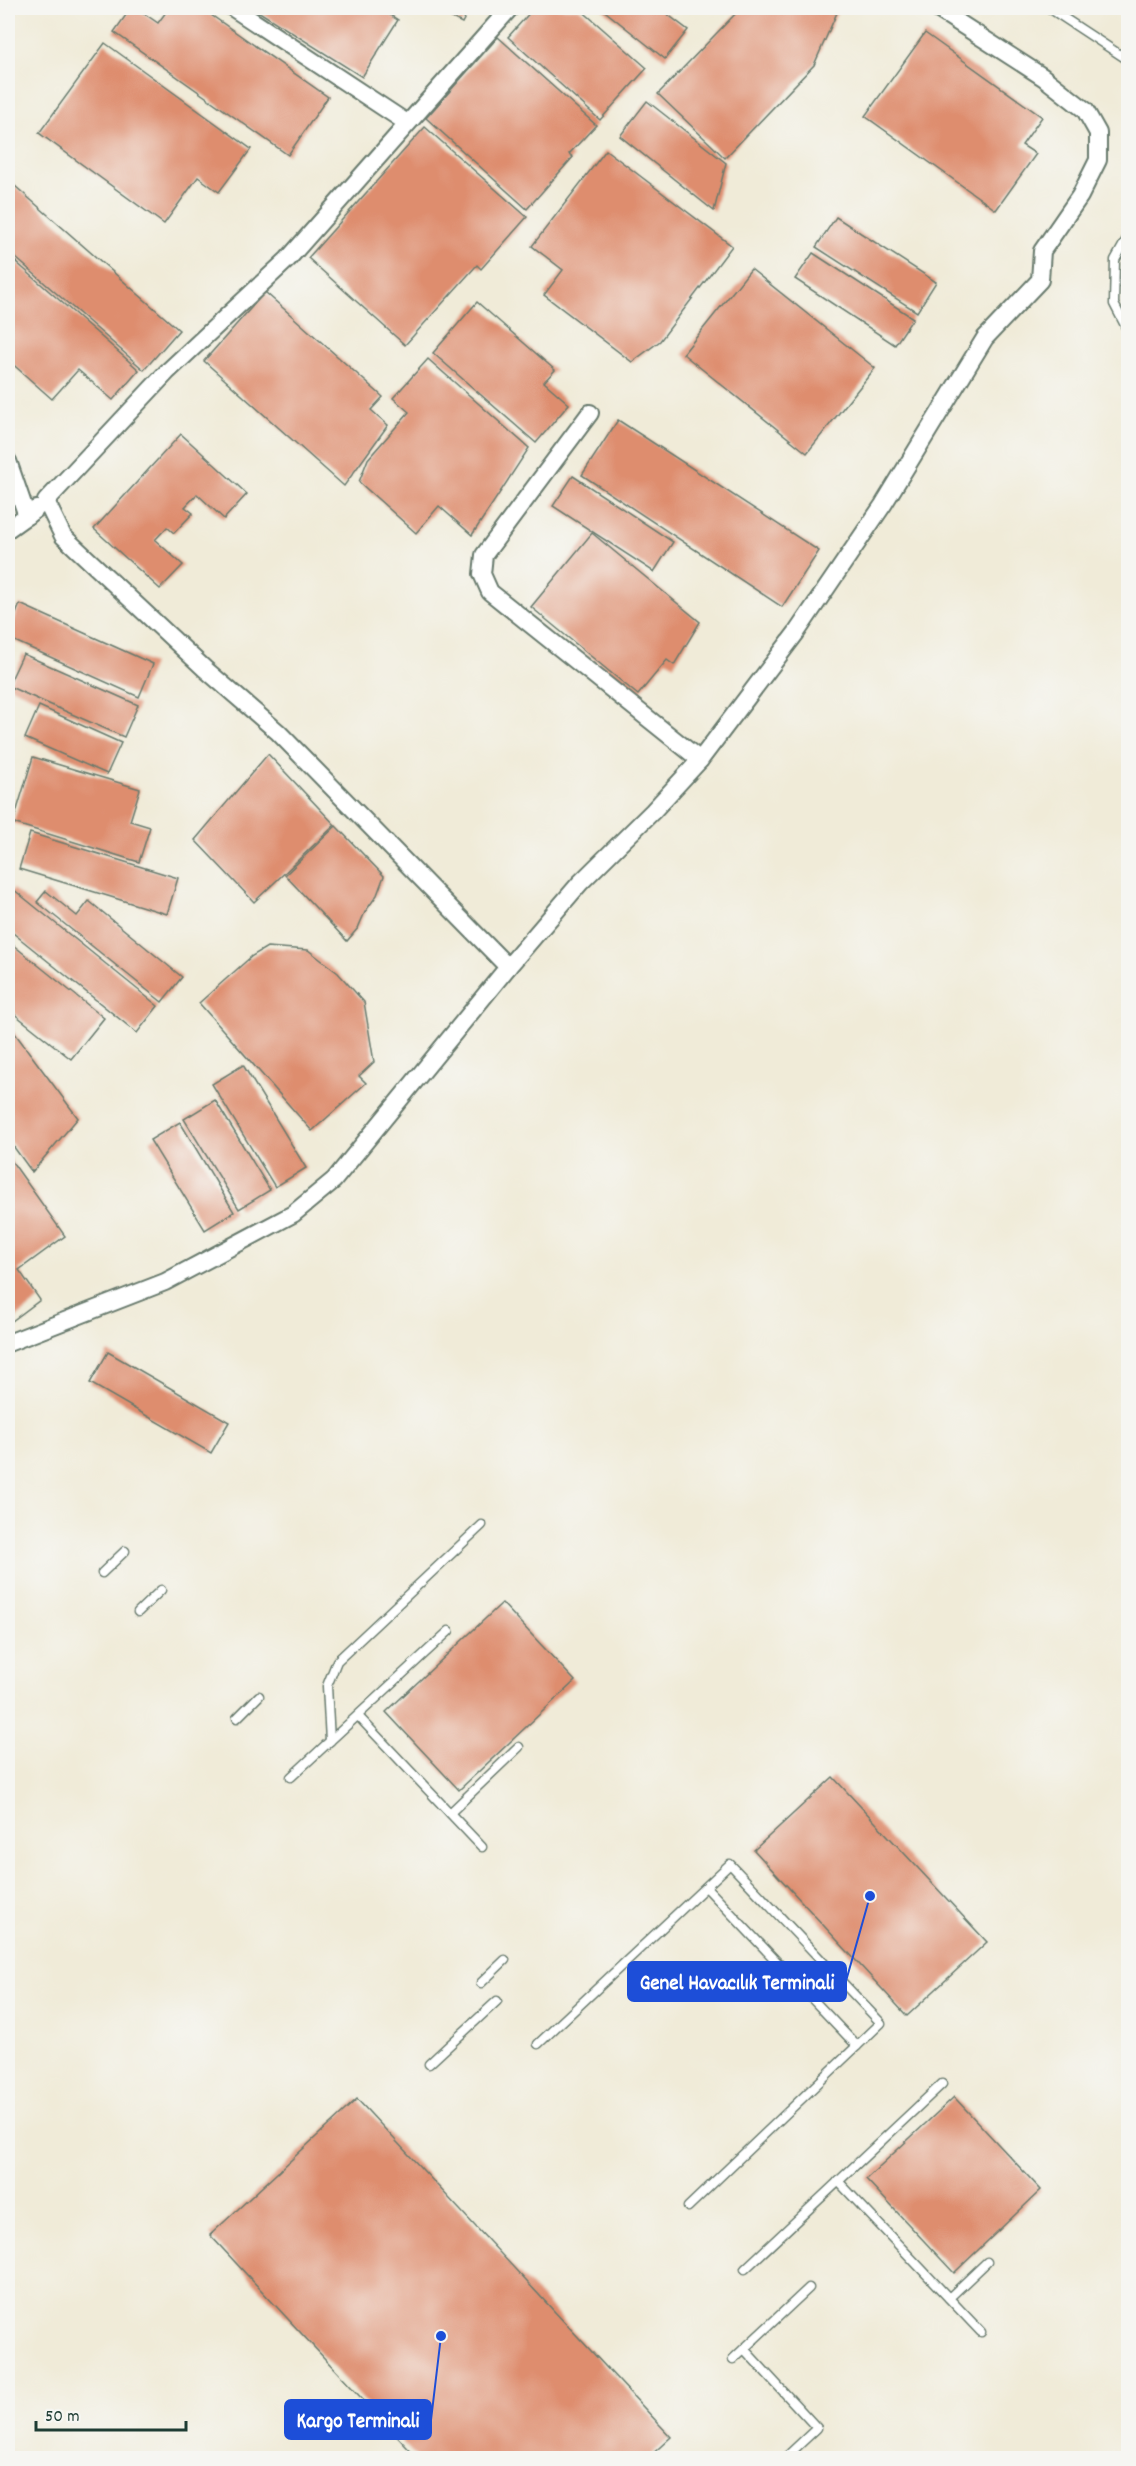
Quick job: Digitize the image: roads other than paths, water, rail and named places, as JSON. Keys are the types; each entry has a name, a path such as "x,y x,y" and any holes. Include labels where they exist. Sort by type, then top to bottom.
{"street":[{"path":"233,8 407,123"},
{"path":"8,529 46,501 167,372 288,259 510,8"},
{"path":"8,1344 165,1281 293,1214 334,1180 508,967 580,883 653,811 700,760 796,633 869,525 984,338 1040,280 1042,251 1080,196 1098,160 1098,133 1085,110 1043,77 936,8"},
{"path":"590,413 484,555 483,574 490,591 700,760"},
{"path":"8,461 27,516"},
{"path":"46,501 63,536 205,669 278,732 508,967"}],"lane":[{"path":"1049,8 1128,60"},
{"path":"1128,237 1115,260 1114,304 1128,331"},
{"path":"330,1741 327,1686 337,1661 482,1525"},
{"path":"102,1572 124,1551"},
{"path":"138,1612 161,1590"},
{"path":"291,1777 448,1631"},
{"path":"237,1718 259,1696"},
{"path":"358,1716 482,1847"},
{"path":"450,1814 519,1747"},
{"path":"538,2044 730,1864 881,2023 688,2207"},
{"path":"706,1887 857,2046"},
{"path":"481,1983 504,1960"},
{"path":"429,2064 497,2001"},
{"path":"745,2269 942,2084"},
{"path":"838,2181 981,2332"},
{"path":"948,2298 987,2262"},
{"path":"733,2359 809,2288"},
{"path":"744,2349 817,2428 785,2458"}],"place":[{"name":"Genel Havacılık Terminali","path":"870,1896"},
{"name":"Kargo Terminali","path":"441,2336"}]}
